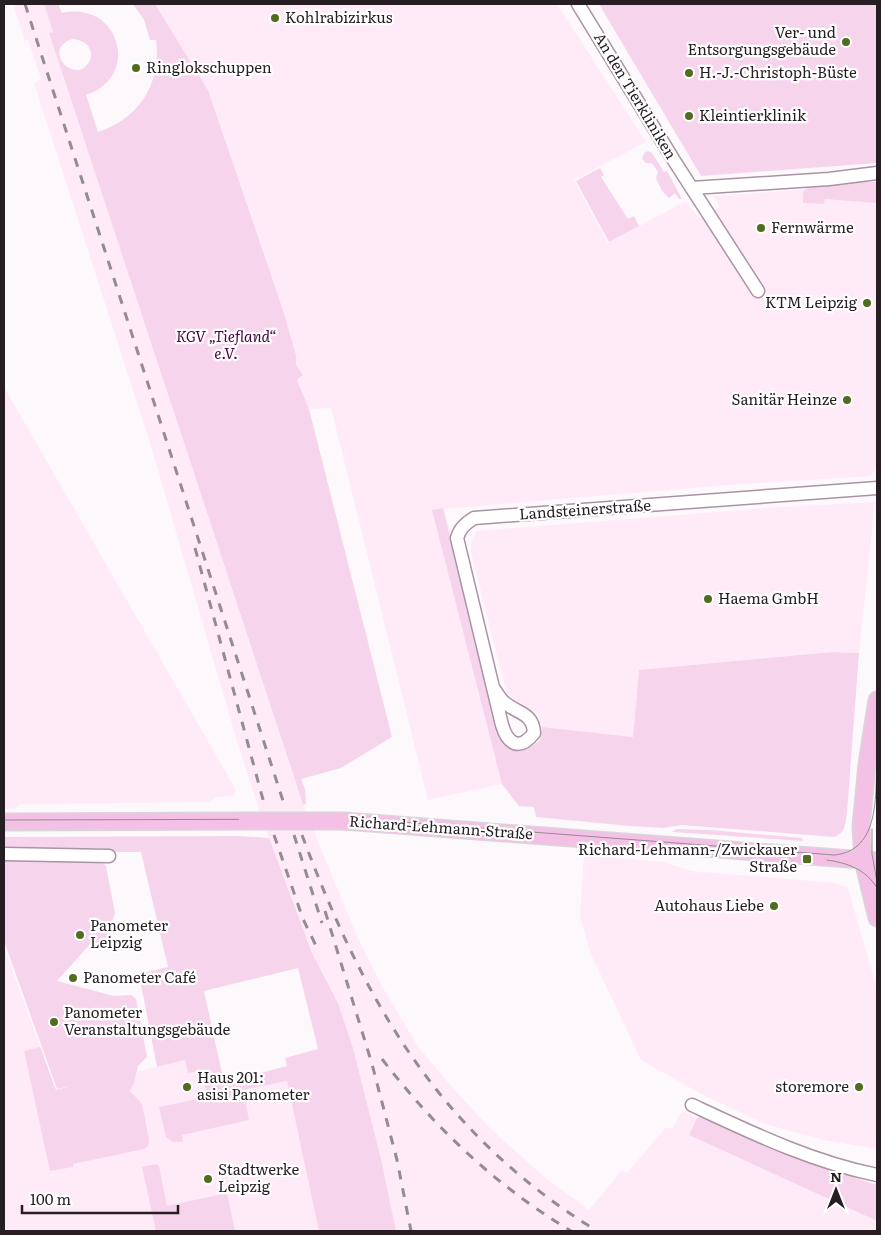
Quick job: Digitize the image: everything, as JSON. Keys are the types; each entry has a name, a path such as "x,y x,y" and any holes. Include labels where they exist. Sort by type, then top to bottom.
{"main road":[{"path":"877,700 861,820 870,861 877,918"},
{"name":"Richard-Lehmann-Straße","path":"4,822 344,820 870,861"}],"street":[{"name":"An den Tierkliniken","path":"578,4 758,292"},
{"path":"692,188 829,179 877,173"},
{"name":"Landsteinerstraße","path":"494,689 457,538 465,524 474,518 877,488"},
{"path":"4,854 110,856"},
{"path":"692,1105 797,1152 836,1165 877,1175"}],"shaded area":[{"path":"13,4 44,4 53,32 49,33 303,805 357,936 382,986 417,1045 450,1085 492,1130 543,1176 589,1210 622,1170 627,1173 666,1127 672,1129 682,1111 697,1118 689,1135 877,1221 877,1231 396,1231 382,1163 338,1003 312,953 276,860 257,803 236,738 151,446 34,83 41,79 28,40 25,41"},
{"path":"155,4 557,4 646,142 574,180 608,243 686,201 700,219 720,207 713,196 877,186 877,468 870,476 729,485 444,509 519,806 502,784 428,800 331,408 309,409 297,380 302,375 296,365 296,355 283,310 208,90"},
{"path":"4,387 236,790 233,796 216,797 209,802 19,804 14,809 4,809"},
{"path":"875,502 859,653 832,652 639,670 633,737 542,727 538,714 512,698 506,691 471,552 471,543 477,531 766,508"},
{"path":"584,855 663,862 692,871 835,883 848,888 877,989 877,1149 824,1140 765,1124 703,1095 641,1060 590,952 580,915"},
{"path":"4,947 56,1090 217,1053 224,1082 338,1054 378,1231 4,1231"}],"green space":[{"name":"KGV „Tiefland“ e.V.","path":"44,4 58,4 62,13 82,12 98,18 109,28 116,42 118,57 114,72 103,85 86,95 98,132 113,126 136,109 151,85 157,56 156,40 150,40 144,20 133,4 155,4 208,90 283,310 296,355 296,365 303,375 297,380 309,409 392,737 341,768 301,779 305,789 306,804 303,805 49,33 53,32","holes":["76,39 88,46 91,53 89,62 83,68 76,70 64,64 60,57 63,44"]},
{"path":"599,4 877,4 877,163 701,176"},
{"path":"648,151 652,153 664,172 667,171 682,199 679,199 675,193 669,198 662,191 656,178 658,172 652,163 646,163 642,159 644,153"},
{"path":"600,168 604,175 601,177 628,219 634,216 639,226 609,242 576,181"},
{"path":"877,182 876,203 825,199 824,204 803,203 803,192 810,184"},
{"path":"443,508 499,733 504,744 515,751 528,749 540,740 542,727 633,737 639,670 832,652 859,653 847,812 841,833 834,837 682,825 663,828 630,826 536,817 534,807 519,806 502,784 432,510"},
{"path":"677,829 802,838 803,841 672,832"},
{"path":"237,836 269,838 312,953 338,1003 353,1048 382,1163 396,1231 319,1231 287,1081 243,1090 249,1120 182,1135 183,1142 173,1142 166,1137 159,1107 207,1097 202,1070 188,1073 185,1060 157,1067 139,974 168,967 141,852 113,852 101,848 4,848 4,837","holes":["298,968 318,1049 285,1058 287,1066 224,1082 204,991"]},
{"path":"4,858 96,858 106,866 115,913 103,948 91,943 57,981 114,996 131,995 136,999 147,1057 138,1066 130,1091 142,1104 149,1139 148,1146 144,1149 73,1164 73,1167 50,1171 24,1051 40,1047 56,1090 71,1086 57,1089 4,941"},
{"path":"704,1116 794,1155 877,1184 877,1221 689,1135 697,1118"},
{"path":"156,1164 159,1166 167,1206 227,1193 235,1231 156,1231 142,1167"}],"tram line":[{"path":"4,820 361,819 834,855 849,851 860,843 868,832 875,803 877,759"},
{"path":"872,829 872,854 877,882"},
{"path":"827,860 855,868 873,881 877,888"}],"railway":[{"path":"25,4 285,807"},
{"path":"195,548 265,807"},
{"path":"274,835 303,919 319,952"},
{"path":"294,835 322,923"},
{"path":"302,835 326,897 353,955 382,1009 414,1060 451,1108 494,1152 542,1193 597,1231"},
{"path":"325,911 372,1064 397,1160 411,1231"},
{"path":"382,1059 424,1109 468,1154 517,1195 571,1231"}],"place":[{"name":"Kohlrabizirkus","path":"275,18"},
{"name":"Ver- und Entsorgungsgebäude","path":"846,42"},
{"name":"Ringlokschuppen","path":"136,68"},
{"name":"H.-J.-Christoph-Büste","path":"689,73"},
{"name":"Kleintierklinik","path":"689,116"},
{"name":"Fernwärme","path":"761,228"},
{"name":"KTM Leipzig","path":"867,303"},
{"name":"Sanitär Heinze","path":"847,400"},
{"name":"Haema GmbH","path":"708,599"},
{"name":"Richard-Lehmann-/Zwickauer Straße","path":"807,859"},
{"name":"Autohaus Liebe","path":"774,906"},
{"name":"Panometer Leipzig","path":"80,935"},
{"name":"Panometer Café","path":"73,978"},
{"name":"Panometer Veranstaltungsgebäude","path":"54,1022"},
{"name":"Haus 201: asisi Panometer","path":"187,1087"},
{"name":"storemore","path":"859,1087"},
{"name":"Stadtwerke Leipzig","path":"208,1179"}]}
